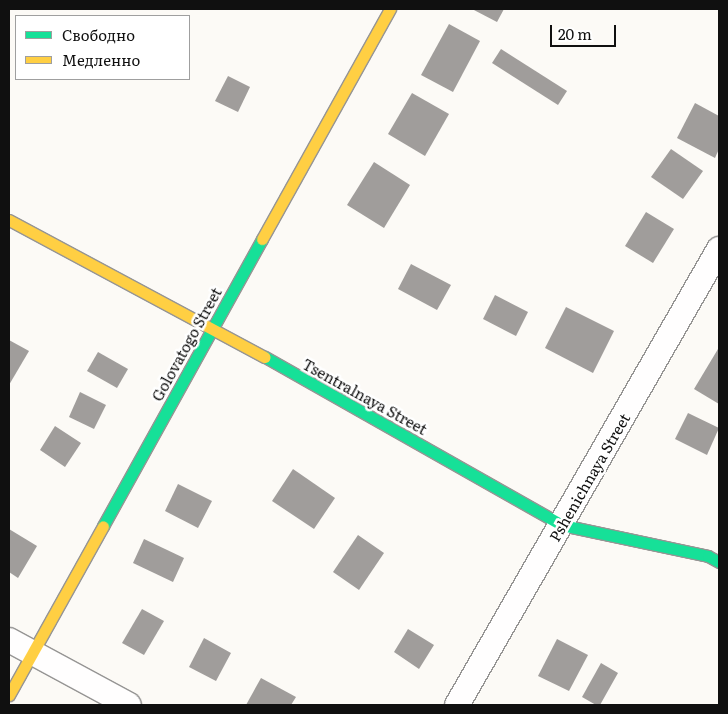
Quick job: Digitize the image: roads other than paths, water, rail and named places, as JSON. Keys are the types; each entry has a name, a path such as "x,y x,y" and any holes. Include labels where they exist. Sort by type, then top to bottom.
{"street":[{"name":"Golovatogo Street","path":"9,695 390,9"},
{"name":"Tsentralnaya Street","path":"9,220 212,327 562,525 708,556 719,562"},
{"name":"Pshenichnaya Street","path":"457,705 719,249"},
{"path":"9,640 129,705"}]}
